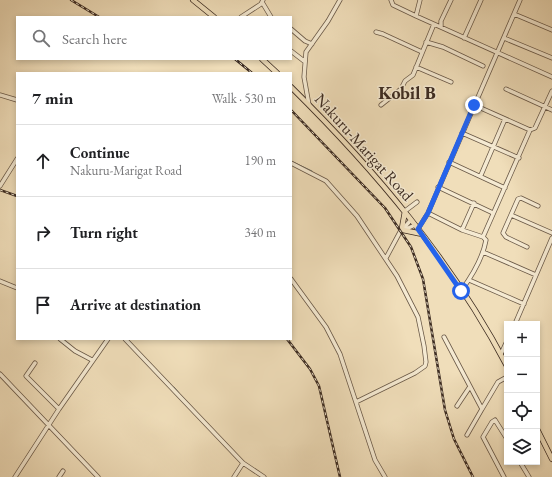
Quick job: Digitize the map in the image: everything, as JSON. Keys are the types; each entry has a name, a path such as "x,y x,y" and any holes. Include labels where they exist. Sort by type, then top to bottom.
{"main road":[{"path":"193,0 213,16"},
{"path":"263,60 276,72"},
{"name":"Nakuru-Marigat Road","path":"292,88 365,165 405,211 461,291 504,360"},
{"path":"405,211 402,230 422,234"},
{"path":"540,435 552,459"}],"street":[{"path":"309,105 304,77 304,61 306,52 328,21 340,0"},
{"path":"391,0 393,5 552,77"},
{"path":"416,16 420,0"},
{"path":"441,27 441,21 451,0"},
{"path":"464,38 481,0"},
{"path":"402,230 417,227 428,213 520,0"},
{"path":"242,16 263,1 270,16"},
{"path":"514,14 552,30"},
{"path":"381,105 401,89 405,81 413,75 434,24"},
{"path":"292,30 305,41 312,44"},
{"path":"376,32 422,52"},
{"path":"504,38 552,58"},
{"path":"426,42 443,47 483,66"},
{"path":"292,52 304,61"},
{"path":"416,68 451,82"},
{"path":"506,90 552,110"},
{"path":"483,237 530,130 535,128 552,91"},
{"path":"0,95 16,100"},
{"path":"474,105 530,130"},
{"path":"481,175 495,146 505,119"},
{"path":"462,133 495,146 519,158"},
{"path":"0,186 16,161"},
{"path":"449,162 481,175 505,188"},
{"path":"292,163 316,175 329,184 360,220 386,258 414,308 424,346 426,363 420,370 356,402"},
{"path":"438,187 494,213"},
{"path":"527,247 504,236 503,233 519,198 538,206"},
{"path":"405,211 417,202"},
{"path":"462,230 474,203"},
{"path":"428,213 462,230 483,237 486,240 483,252 469,280 461,291"},
{"path":"511,215 552,233"},
{"path":"386,258 402,230 411,220"},
{"path":"516,321 552,238"},
{"path":"483,252 536,275"},
{"path":"469,280 524,304"},
{"path":"0,281 16,288"},
{"path":"292,281 326,327 340,354 375,460 385,477"},
{"path":"444,337 469,388 482,409"},
{"path":"61,340 79,353 92,360"},
{"path":"15,477 48,425 107,340"},
{"path":"126,340 243,462 264,477"},
{"path":"501,354 504,348"},
{"path":"35,363 26,376 59,409"},
{"path":"0,374 98,477"},
{"path":"467,435 498,382 504,379"},
{"path":"458,406 469,388"},
{"path":"504,434 495,420 492,422 483,437 504,477"},
{"path":"234,477 243,462"},
{"path":"522,465 529,477"},
{"path":"59,477 63,471"}],"waterway":[{"path":"292,161 312,171"},
{"path":"165,379 169,383"},
{"path":"174,387 185,400"}],"railway":[{"path":"71,0 97,16"},
{"path":"236,60 251,72"},
{"path":"292,111 385,208 411,247 423,279 445,410 454,439 473,477"},
{"path":"0,190 16,196"},
{"path":"288,340 310,369 319,386 340,477"}],"district":[{"name":"Kobil B","path":"407,92"}],"route":[{"path":"461,291 418,229 428,213 474,105"}]}
